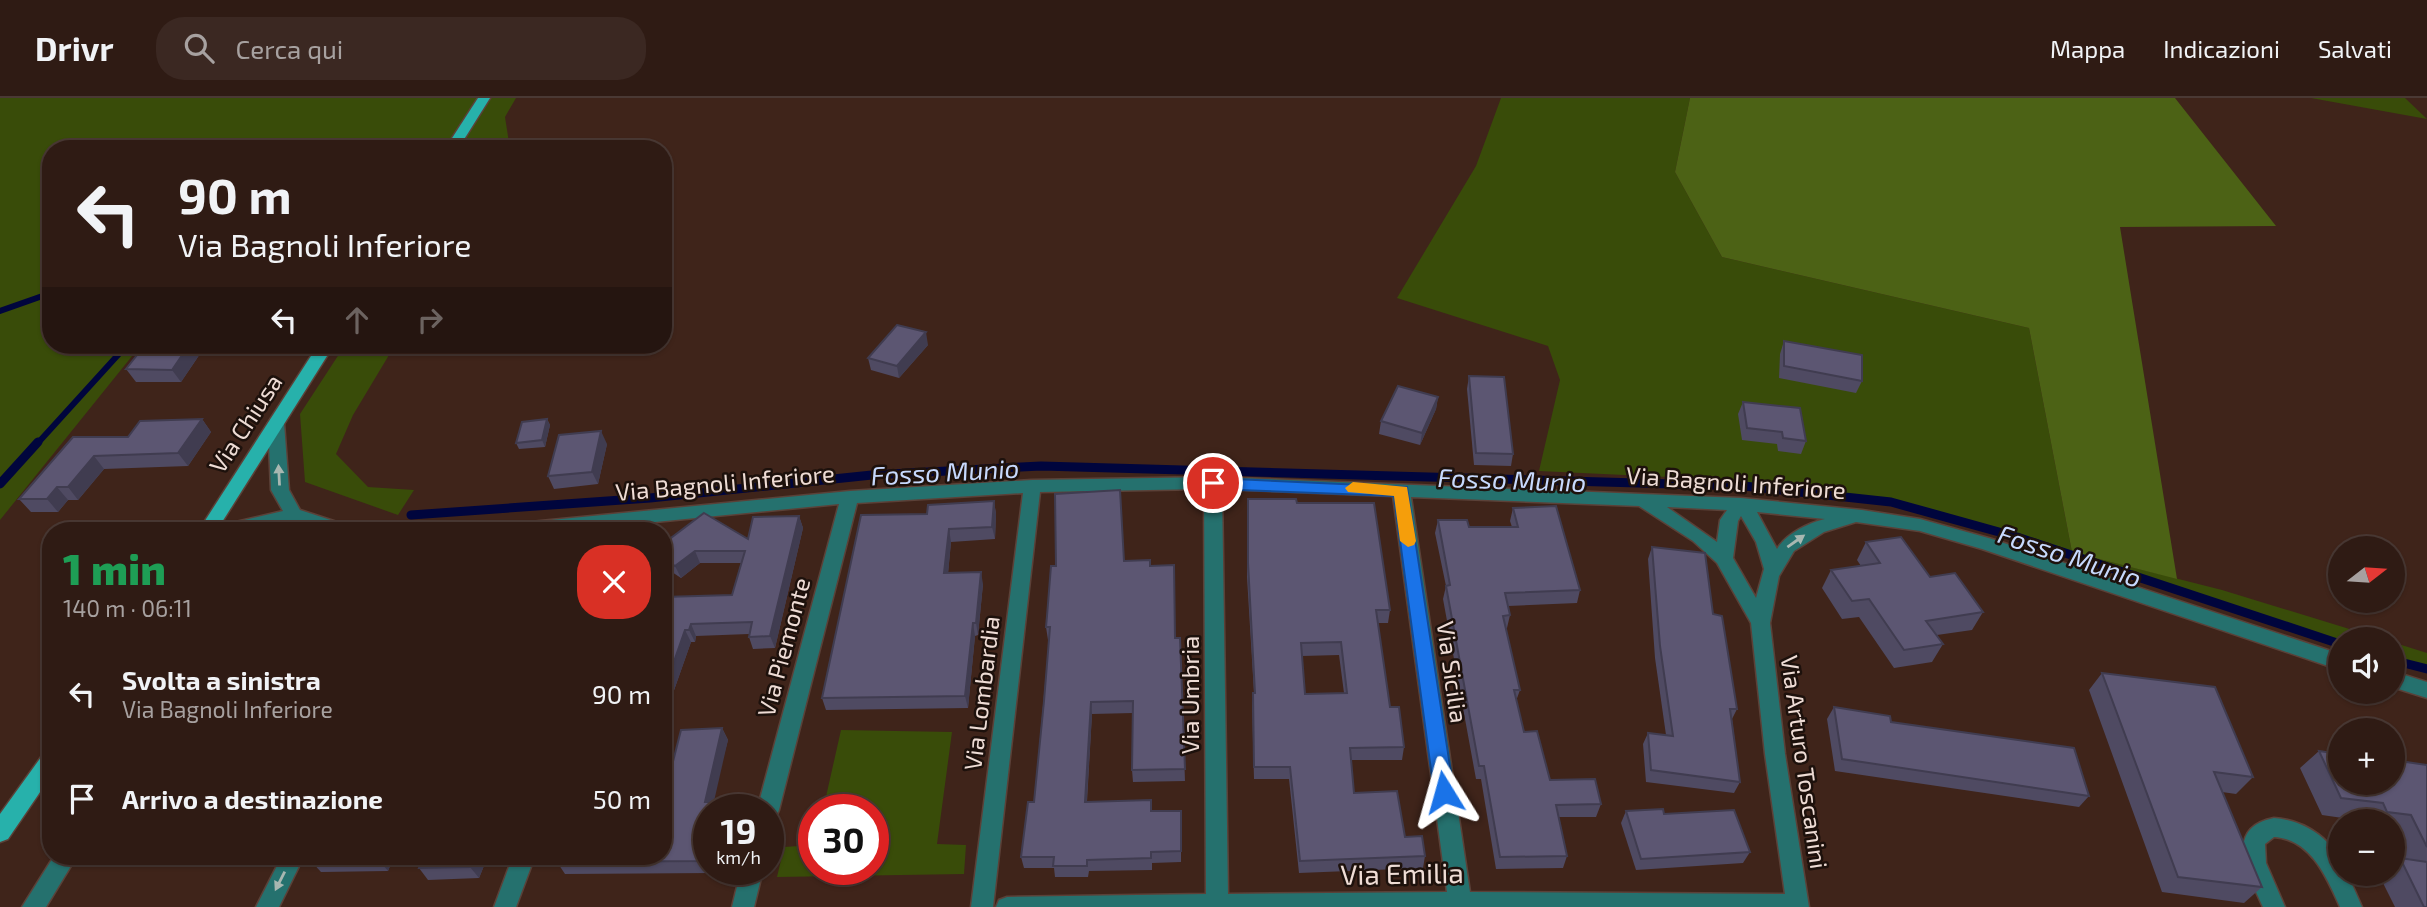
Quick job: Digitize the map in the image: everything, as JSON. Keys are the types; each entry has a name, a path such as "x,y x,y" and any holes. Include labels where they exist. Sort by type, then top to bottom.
{"main road":[{"path":"457,140 484,98"},
{"name":"Via Chiusa","path":"213,522 321,354"},
{"path":"0,832 42,772"}],"street":[{"path":"276,423 280,490 294,515"},
{"name":"Via Bagnoli Inferiore","path":"648,522 850,497 1032,486 1213,483 1741,504 1862,516 1920,525 1986,544 2328,658"},
{"name":"Via Umbria","path":"1213,483 1217,906"},
{"name":"Via Lombardia","path":"982,907 1032,486"},
{"name":"Via Sicilia","path":"1401,491 1460,902"},
{"name":"Via Piemonte","path":"772,794 850,497"},
{"name":"Via Arturo Toscanini","path":"1645,502 1699,536 1724,558 1760,623"},
{"path":"1724,558 1729,520 1741,504 1766,538 1773,569"},
{"path":"255,522 294,515 315,522"},
{"name":"Via Arturo Toscanini","path":"1798,906 1775,754 1760,623 1773,569 1788,546 1818,527 1862,516"},
{"path":"2405,683 2427,690"},
{"path":"2274,907 2255,863 2254,842 2262,830 2273,827 2306,836 2318,846 2331,861 2351,907"},
{"path":"33,907 60,865"},
{"path":"267,907 288,865"},
{"path":"505,907 521,865"},
{"path":"743,907 748,885"},
{"name":"Via Emilia","path":"1007,907 1460,902 1798,906"}],"green space":[{"path":"0,98 516,98 505,117 509,140 42,140 42,354 134,354 0,520"},
{"path":"1501,98 1690,98 1675,172 1722,257 2029,328 2072,552 1898,500 1689,478 1539,471 1560,380 1548,346 1397,298 1476,166"},
{"path":"1690,98 2175,98 2276,226 2120,227 2177,579 2072,552 2029,328 1722,257 1675,172"},
{"path":"2311,98 2405,98 2427,119"},
{"path":"339,354 390,354 353,415 336,454 368,487 414,490 398,515 305,482 300,414"},
{"path":"2072,552 2222,590 2343,627 2328,627 2328,642 2270,625 2109,568"},
{"path":"2405,646 2427,653 2427,670 2405,664"},
{"path":"841,730 952,732 937,844 966,845 964,874 889,875 889,794 827,794"},
{"path":"798,846 798,877 784,877 784,847"}],"building":[{"path":"897,325 926,332 897,366 868,358"},
{"path":"1784,341 1862,355 1862,381 1784,366"},
{"path":"138,354 183,354 172,370 126,369"},
{"path":"1469,376 1504,377 1513,454 1476,453"},
{"path":"1398,386 1438,397 1422,433 1381,421"},
{"path":"1743,402 1800,408 1806,441 1783,438 1782,432 1747,428"},
{"path":"202,419 178,453 94,456 68,487 57,487 47,499 19,499 73,437 128,437 140,421"},
{"path":"547,419 542,440 516,443 522,422"},
{"path":"601,431 592,472 548,476 559,435"},
{"path":"1120,490 1124,561 1150,560 1150,566 1174,565 1175,638 1180,638 1185,769 1132,770 1133,701 1091,702 1085,802 1151,800 1151,811 1181,811 1181,851 1151,852 1151,858 1087,860 1087,866 1053,866 1054,857 1021,857 1028,802 1034,802 1044,701 1050,627 1046,627 1051,566 1056,566 1055,494"},
{"path":"1248,499 1296,499 1297,503 1374,503 1390,610 1376,610 1390,707 1399,707 1404,747 1350,748 1354,793 1397,791 1405,837 1422,836 1425,856 1300,861 1290,767 1254,767 1255,693 1248,563","holes":["1341,642 1347,693 1305,694 1301,643"]},
{"path":"994,501 992,527 949,529 944,573 981,572 965,696 822,698 861,515 927,514 928,505"},
{"path":"1556,506 1580,590 1505,593 1510,615 1503,616 1520,690 1514,690 1524,732 1537,731 1550,780 1595,779 1601,804 1556,805 1567,856 1500,857 1484,766 1479,766 1446,586 1450,585 1438,520 1467,520 1469,527 1518,527 1513,508"},
{"path":"704,513 748,539 753,517 799,516 770,636 749,637 752,622 691,624 689,630 685,630 672,667 672,597 732,595 745,551 695,551 675,566 672,564 672,537"},
{"path":"1901,537 1930,577 1955,573 1983,612 1926,621 1943,644 1904,650 1869,599 1852,601 1831,570 1880,563 1866,542"},
{"path":"1652,547 1705,553 1713,614 1722,616 1737,709 1730,709 1740,782 1651,770 1648,733 1673,736 1660,646"},
{"path":"2102,673 2215,687 2253,777 2214,772 2262,887 2178,877"},
{"path":"1834,707 1890,716 1891,722 2074,748 2089,796 1842,759"},
{"path":"722,728 707,794 693,794 693,861 672,861 672,765 681,730"},
{"path":"2319,751 2328,752 2328,770"},
{"path":"2405,762 2427,765 2427,847 2411,815 2405,814 2405,809 2386,809 2383,803 2341,798 2340,795 2405,795"},
{"path":"1663,809 1664,814 1734,810 1750,852 1641,859 1626,811"},
{"path":"2405,859 2427,862 2427,907 2424,907 2405,868"},
{"path":"420,865 471,865 470,867 419,868"}],"waterway":[{"name":"Fosso Munio","path":"0,311 42,296"},
{"name":"Fosso Munio","path":"37,444 119,354"},
{"name":"Fosso Munio","path":"0,484 38,442"},
{"name":"Fosso Munio","path":"411,515 650,498 872,475 1041,466 1744,486 1891,502 2017,537 2328,640"},
{"name":"Fosso Munio","path":"2405,663 2427,669"}],"slow traffic":[{"path":"1353,488 1401,491 1408,541"}],"route":[{"path":"1213,483 1401,491 1444,792"}]}
